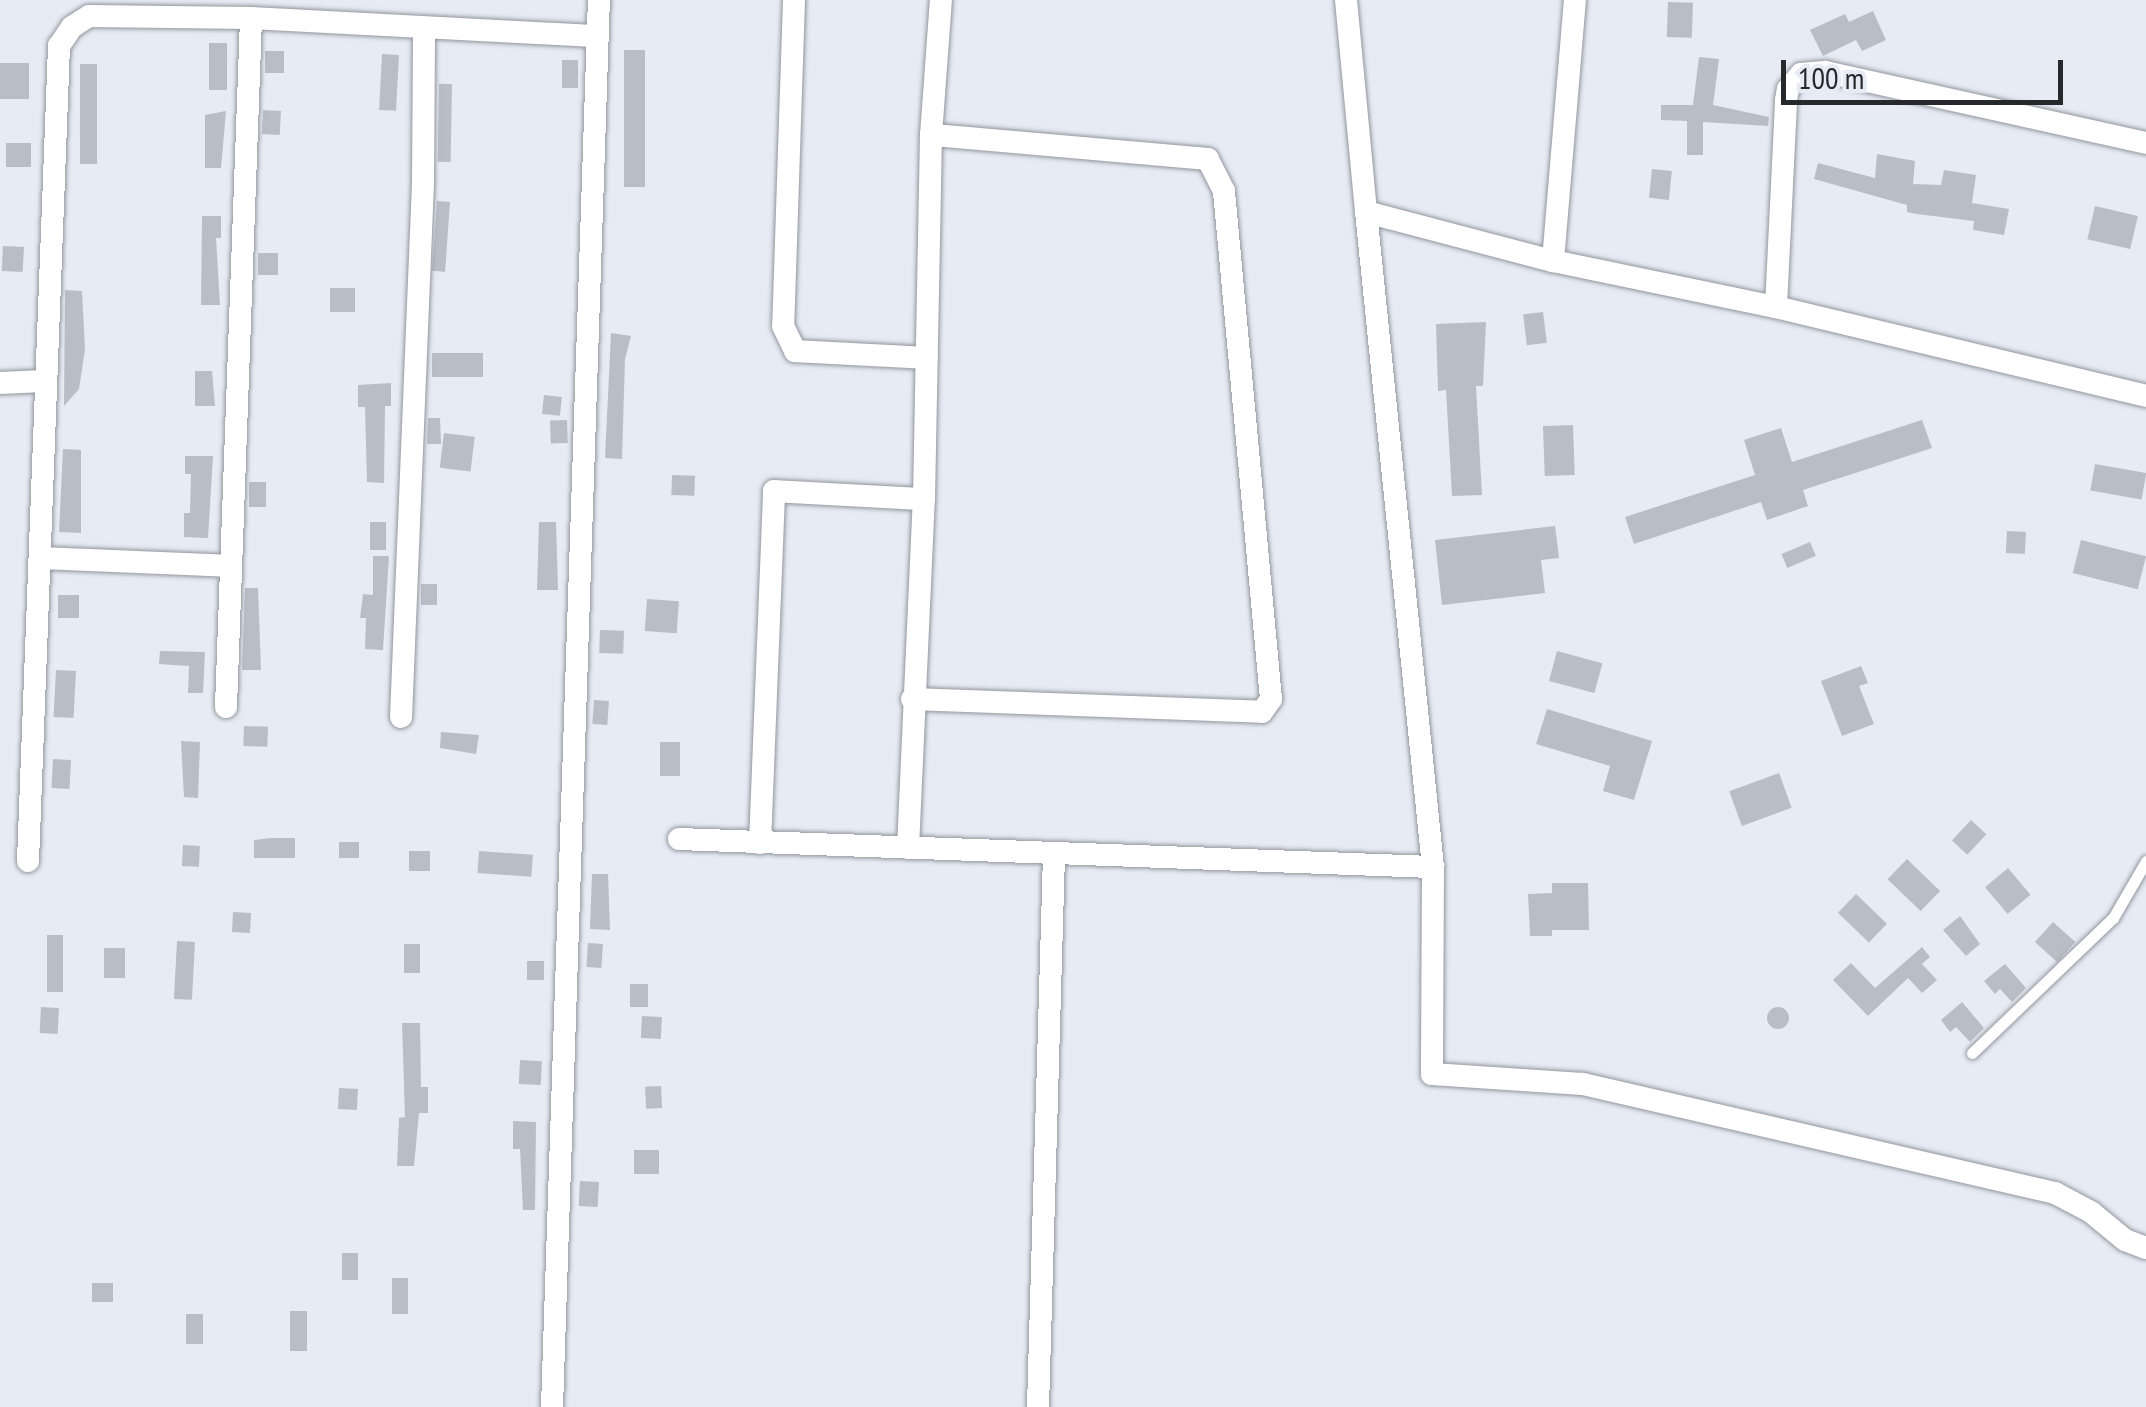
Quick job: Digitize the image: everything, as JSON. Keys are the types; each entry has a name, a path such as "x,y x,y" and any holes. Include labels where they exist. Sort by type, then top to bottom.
{"street":[{"path":"552,1407 598,0"},
{"path":"794,0 784,326 795,351 927,358"},
{"path":"908,848 924,499 930,135 940,0"},
{"path":"1346,0 1432,868 1436,924 1432,1074 1583,1084 2056,1193 2091,1212 2125,1240 2146,1248"},
{"path":"1553,261 1576,0"},
{"path":"28,860 58,46 72,27 90,16 251,18 598,36"},
{"path":"226,706 228,566 251,18"},
{"path":"401,717 423,183 424,28"},
{"path":"1776,308 1786,100 1788,88 1801,74 1826,72 2146,143"},
{"path":"912,699 1262,712 1272,699 1224,191 1208,159 930,135"},
{"path":"1366,212 1553,261 1776,308 2146,396"},
{"path":"0,384 43,381"},
{"path":"760,843 774,491 924,499"},
{"path":"40,558 228,566"},
{"path":"679,839 1432,868"},
{"path":"1038,1407 1054,856"}],"lane":[{"path":"1972,1053 2113,918 2146,861"}],"building":[{"path":"1668,2 1693,3 1692,38 1667,37"},
{"path":"1873,11 1886,40 1862,51 1856,40 1823,56 1810,30 1845,14 1849,22"},
{"path":"209,43 227,43 227,90 209,90"},
{"path":"624,50 645,50 645,187 624,187"},
{"path":"265,51 284,51 284,73 265,73"},
{"path":"382,54 399,55 396,111 379,110"},
{"path":"1699,57 1719,59 1713,105 1769,117 1768,126 1703,122 1703,155 1687,155 1687,121 1661,120 1661,105 1693,105"},
{"path":"562,60 578,60 578,88 562,88"},
{"path":"0,63 29,63 29,99 0,99"},
{"path":"80,64 97,64 97,164 80,164"},
{"path":"439,84 452,84 451,162 438,162"},
{"path":"263,110 281,111 280,135 262,134"},
{"path":"226,111 221,168 205,168 205,115"},
{"path":"6,143 31,143 31,167 6,167"},
{"path":"1877,154 1915,161 1913,184 1941,185 1944,170 1976,175 1972,203 2009,209 2004,235 1973,230 1974,221 1907,212 1907,205 1814,179 1818,163 1875,178"},
{"path":"1652,169 1672,171 1669,200 1649,198"},
{"path":"437,201 450,202 445,272 432,271"},
{"path":"2095,206 2138,216 2130,249 2087,239"},
{"path":"202,216 221,216 221,238 216,238 220,305 201,305"},
{"path":"3,246 24,247 23,272 2,271"},
{"path":"258,253 278,253 278,275 258,275"},
{"path":"330,288 355,288 355,312 330,312"},
{"path":"65,290 82,291 85,349 79,389 64,406"},
{"path":"1543,312 1547,343 1527,345 1523,314"},
{"path":"1486,322 1483,386 1476,386 1482,495 1452,496 1446,390 1438,391 1436,324"},
{"path":"611,333 631,336 625,359 622,459 605,458"},
{"path":"432,353 483,353 483,377 432,377"},
{"path":"195,371 212,371 215,406 195,406"},
{"path":"391,383 391,406 385,406 384,483 367,482 365,407 358,407 358,385"},
{"path":"544,395 562,397 560,416 542,414"},
{"path":"428,418 440,418 441,444 427,444"},
{"path":"567,420 568,443 551,444 550,421"},
{"path":"1922,420 1932,448 1803,490 1808,506 1767,520 1761,502 1634,544 1625,517 1755,475 1744,440 1781,428 1792,462"},
{"path":"1573,425 1575,475 1545,476 1543,426"},
{"path":"444,433 475,437 471,472 440,468"},
{"path":"63,449 81,450 81,533 59,532"},
{"path":"185,456 213,456 208,538 184,537 184,513 190,513 191,474 185,474"},
{"path":"2095,464 2146,473 2142,500 2090,491"},
{"path":"672,475 695,476 694,496 671,495"},
{"path":"249,482 266,482 266,507 249,507"},
{"path":"370,522 386,522 386,550 370,550"},
{"path":"539,522 556,522 558,590 537,590"},
{"path":"1555,526 1559,558 1541,560 1545,593 1442,605 1435,540"},
{"path":"2007,531 2026,532 2025,554 2006,553"},
{"path":"2081,540 2146,556 2138,589 2073,573"},
{"path":"1810,542 1816,556 1787,568 1781,554"},
{"path":"373,556 389,556 383,650 365,649 366,618 360,618 363,594 373,595"},
{"path":"421,584 437,584 437,605 421,605"},
{"path":"245,588 258,588 261,670 242,670"},
{"path":"58,595 79,595 79,618 58,618"},
{"path":"647,599 679,601 677,633 645,631"},
{"path":"600,630 624,631 623,654 599,653"},
{"path":"160,651 205,652 203,693 188,693 189,666 159,664"},
{"path":"1557,651 1602,663 1594,693 1549,681"},
{"path":"1861,666 1868,683 1859,686 1874,724 1842,736 1821,681"},
{"path":"56,670 76,671 74,718 54,717"},
{"path":"594,700 609,701 607,725 592,724"},
{"path":"1547,709 1652,741 1634,800 1603,791 1610,766 1536,744"},
{"path":"244,726 268,727 267,747 243,746"},
{"path":"441,732 479,735 476,754 440,748"},
{"path":"181,741 200,742 198,798 184,797"},
{"path":"660,742 680,742 680,776 660,776"},
{"path":"53,759 71,760 69,789 51,788"},
{"path":"1779,773 1792,808 1742,826 1729,791"},
{"path":"1971,820 1986,834 1967,855 1952,840"},
{"path":"295,838 295,858 254,858 254,840"},
{"path":"339,842 359,842 359,858 339,858"},
{"path":"183,845 200,846 199,867 182,866"},
{"path":"409,851 430,851 430,871 409,871"},
{"path":"479,851 533,855 531,877 477,873"},
{"path":"1907,859 1940,891 1921,911 1888,879"},
{"path":"2008,868 2030,895 2008,914 1985,887"},
{"path":"592,874 608,874 610,930 590,929"},
{"path":"1552,883 1588,883 1589,930 1552,930 1552,936 1530,936 1528,894 1552,893"},
{"path":"1856,894 1887,924 1869,943 1838,913"},
{"path":"233,912 251,913 250,933 232,932"},
{"path":"1960,916 1980,944 1966,956 1943,930"},
{"path":"2053,922 2075,942 2057,962 2035,942"},
{"path":"47,935 63,935 63,992 47,992"},
{"path":"177,941 195,942 192,1000 174,999"},
{"path":"588,943 603,944 601,968 586,967"},
{"path":"404,944 420,944 420,973 404,973"},
{"path":"1922,947 1930,957 1922,964 1937,980 1922,993 1908,978 1868,1016 1833,980 1851,963 1875,988"},
{"path":"104,948 125,948 125,978 104,978"},
{"path":"527,961 544,961 544,980 527,980"},
{"path":"2005,964 2026,988 2012,1002 2000,989 1995,994 1984,981"},
{"path":"630,984 648,984 648,1007 630,1007"},
{"path":"1962,1002 1984,1028 1970,1042 1956,1027 1950,1032 1941,1020"},
{"path":"41,1007 59,1008 58,1034 40,1033"},
{"path":"1774,1007 1782,1007 1789,1018 1782,1029 1774,1029 1767,1022 1767,1014"},
{"path":"642,1016 662,1017 661,1039 641,1038"},
{"path":"402,1023 420,1023 421,1087 428,1087 428,1113 419,1113 414,1166 397,1166 399,1118 405,1117"},
{"path":"520,1060 542,1061 541,1085 519,1084"},
{"path":"661,1086 662,1108 646,1109 645,1087"},
{"path":"339,1088 358,1089 357,1110 338,1109"},
{"path":"513,1121 536,1122 535,1210 523,1210 520,1149 513,1149"},
{"path":"634,1150 659,1150 659,1174 634,1174"},
{"path":"580,1181 599,1182 598,1207 579,1206"},
{"path":"342,1253 358,1253 358,1280 342,1280"},
{"path":"392,1278 408,1278 408,1314 392,1314"},
{"path":"92,1283 113,1283 113,1302 92,1302"},
{"path":"290,1311 307,1311 307,1351 290,1351"},
{"path":"186,1314 203,1314 203,1344 186,1344"}]}
